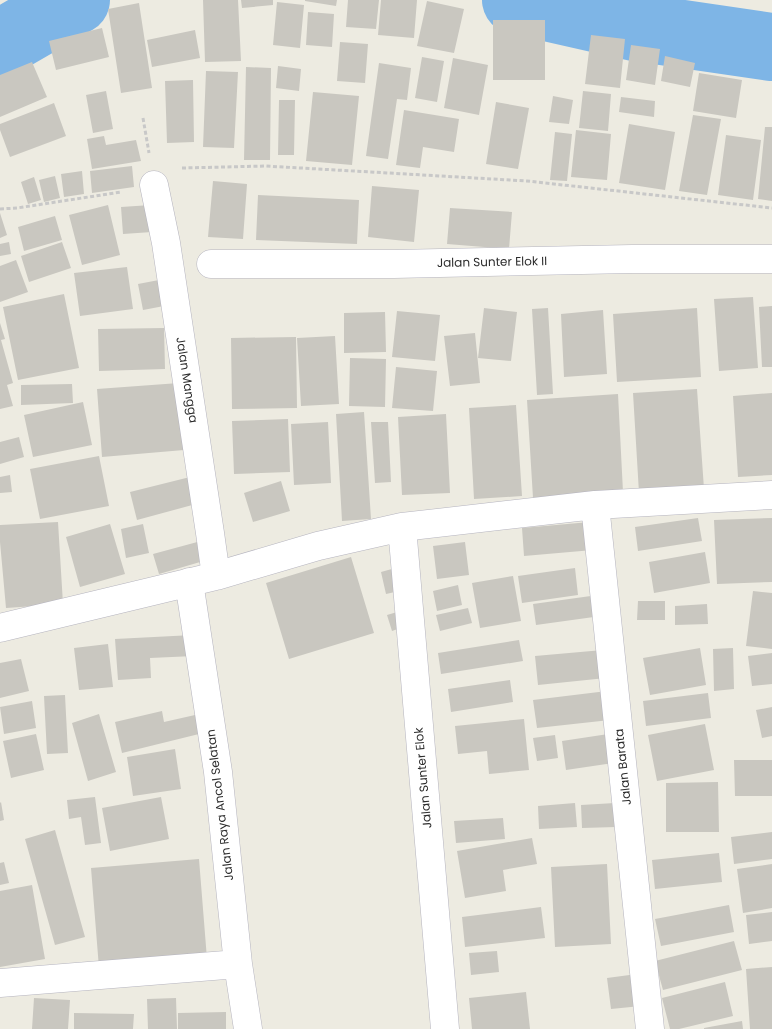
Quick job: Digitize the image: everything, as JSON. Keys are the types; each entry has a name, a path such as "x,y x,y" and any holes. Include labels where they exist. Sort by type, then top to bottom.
{"street":[{"name":"Jalan Mangga","path":"153,177 166,242 216,576"},
{"name":"Jalan Sunter Elok II","path":"211,264 394,264 622,259 772,259"},
{"path":"0,628 216,576 318,546 402,526 595,505 772,495"},
{"name":"Jalan Barata","path":"595,505 650,1029"},
{"name":"Jalan Sunter Elok","path":"402,526 445,1029"},
{"name":"Jalan Raya Ancol Selatan","path":"190,582 218,772 238,964 248,1029"},
{"path":"0,983 238,964"}],"path":[{"path":"143,118 153,177"},
{"path":"0,210 130,191 153,177 266,166 527,181 772,208"}],"building":[{"path":"203,0 238,0 241,61 205,62"},
{"path":"241,0 273,0 273,5 242,8"},
{"path":"305,0 337,0 336,6"},
{"path":"348,0 379,0 376,29 346,27"},
{"path":"381,0 417,0 414,38 378,35"},
{"path":"427,1 464,9 454,53 417,46"},
{"path":"277,2 304,5 300,48 273,45"},
{"path":"139,3 152,88 121,93 108,9"},
{"path":"308,12 334,14 332,47 306,45"},
{"path":"493,20 545,20 545,80 493,80"},
{"path":"102,28 109,57 56,70 49,41"},
{"path":"195,30 200,58 152,67 147,40"},
{"path":"591,35 625,39 620,88 585,84"},
{"path":"340,42 368,44 365,83 337,81"},
{"path":"631,45 660,49 655,85 626,80"},
{"path":"665,56 695,63 690,87 661,81"},
{"path":"422,57 444,61 437,102 415,98"},
{"path":"453,58 488,65 479,115 444,108"},
{"path":"32,62 47,97 0,117 0,75"},
{"path":"379,63 411,68 407,100 397,99 388,159 366,156"},
{"path":"278,66 301,69 299,91 276,88"},
{"path":"246,67 271,68 270,160 244,160"},
{"path":"206,71 238,72 234,148 203,147"},
{"path":"699,73 742,80 736,118 693,111"},
{"path":"193,80 194,142 167,143 165,81"},
{"path":"106,91 113,129 93,133 86,95"},
{"path":"583,91 611,94 608,131 579,128"},
{"path":"313,92 359,96 352,165 306,161"},
{"path":"553,96 573,100 569,124 549,122"},
{"path":"621,97 655,101 654,117 619,112"},
{"path":"279,100 295,100 294,155 278,155"},
{"path":"496,102 529,108 518,169 486,164"},
{"path":"54,103 66,136 10,157 0,130 0,124"},
{"path":"404,110 459,119 454,152 423,147 420,168 396,165"},
{"path":"693,115 721,119 707,195 679,191"},
{"path":"629,124 675,132 665,190 619,183"},
{"path":"765,127 772,127 772,201 758,199"},
{"path":"576,130 611,134 607,180 571,177"},
{"path":"555,132 572,134 567,181 550,180"},
{"path":"726,135 761,140 753,200 718,195"},
{"path":"104,136 106,145 136,140 141,161 92,169 87,139"},
{"path":"132,166 134,187 92,193 90,171"},
{"path":"82,171 84,194 64,197 61,174"},
{"path":"55,176 60,198 44,202 39,180"},
{"path":"34,177 41,200 28,204 21,182"},
{"path":"213,181 247,184 243,239 208,237"},
{"path":"372,186 419,190 414,242 368,237"},
{"path":"258,195 359,200 357,244 256,240"},
{"path":"108,205 120,255 82,265 69,215"},
{"path":"151,205 152,232 123,234 121,207"},
{"path":"450,208 512,212 509,249 447,244"},
{"path":"0,213 7,235 0,238"},
{"path":"55,216 62,240 24,251 18,227"},
{"path":"9,242 11,254 0,256 0,244"},
{"path":"62,242 71,268 29,282 21,256"},
{"path":"16,260 28,292 0,302 0,266"},
{"path":"127,267 133,309 80,316 74,273"},
{"path":"159,280 164,306 143,310 138,284"},
{"path":"64,294 79,368 18,380 3,307"},
{"path":"753,297 758,368 719,371 714,299"},
{"path":"772,306 772,367 762,367 759,307"},
{"path":"484,308 517,312 511,361 478,358"},
{"path":"548,308 553,394 537,395 532,309"},
{"path":"697,308 701,377 617,382 613,314"},
{"path":"603,310 607,374 564,377 561,314"},
{"path":"397,311 440,315 435,361 392,357"},
{"path":"385,312 386,352 344,353 344,313"},
{"path":"0,323 5,339 1,340 13,383 7,385 13,406 0,409"},
{"path":"164,328 165,369 99,371 98,329"},
{"path":"475,333 480,383 450,386 444,336"},
{"path":"335,336 339,404 301,406 297,338"},
{"path":"296,337 297,408 232,409 231,338"},
{"path":"350,358 386,359 385,407 349,406"},
{"path":"396,367 437,371 433,411 392,408"},
{"path":"179,383 184,450 102,457 97,389"},
{"path":"72,384 73,403 21,405 21,385"},
{"path":"697,389 704,489 639,493 633,393"},
{"path":"772,393 772,475 738,477 733,396"},
{"path":"618,394 623,492 533,498 527,400"},
{"path":"83,402 92,445 33,457 24,415"},
{"path":"516,405 522,496 474,499 469,408"},
{"path":"364,412 371,519 342,521 336,414"},
{"path":"446,414 450,493 402,495 398,417"},
{"path":"288,419 290,472 234,474 232,421"},
{"path":"328,422 331,483 294,485 291,424"},
{"path":"371,422 388,422 391,482 375,483"},
{"path":"19,437 24,457 0,464 0,442"},
{"path":"99,456 109,506 40,519 30,469"},
{"path":"10,475 12,492 0,493 0,477"},
{"path":"190,477 196,504 137,520 130,492"},
{"path":"281,481 290,511 253,522 244,493"},
{"path":"698,518 702,541 638,551 635,527"},
{"path":"772,518 772,582 717,584 714,520"},
{"path":"58,522 63,604 6,608 0,525"},
{"path":"590,522 593,550 524,556 522,528"},
{"path":"110,524 125,574 80,587 66,537"},
{"path":"143,524 149,553 126,558 121,529"},
{"path":"201,541 207,560 159,574 153,554"},
{"path":"465,542 469,575 437,579 433,546"},
{"path":"705,552 710,583 654,593 649,562"},
{"path":"351,557 374,633 289,659 266,583"},
{"path":"399,567 404,590 386,594 381,572"},
{"path":"575,568 578,595 522,603 518,576"},
{"path":"513,576 521,621 480,628 472,583"},
{"path":"458,585 462,605 437,611 433,591"},
{"path":"753,591 772,593 772,649 746,646"},
{"path":"598,595 601,616 536,625 533,604"},
{"path":"638,601 665,601 665,620 637,620"},
{"path":"707,604 708,624 675,625 675,606"},
{"path":"468,608 472,623 440,631 436,615"},
{"path":"404,610 409,625 392,631 387,615"},
{"path":"193,635 194,656 150,658 151,678 118,680 115,639"},
{"path":"519,640 523,661 441,674 438,653"},
{"path":"108,644 113,687 79,690 74,648"},
{"path":"700,648 706,685 650,695 643,658"},
{"path":"733,648 734,689 714,691 713,649"},
{"path":"603,650 606,678 538,685 535,656"},
{"path":"772,653 772,684 752,686 748,656"},
{"path":"21,659 29,691 0,698 0,663"},
{"path":"510,680 513,702 451,712 448,689"},
{"path":"607,691 610,720 537,728 533,700"},
{"path":"708,693 711,718 646,726 643,701"},
{"path":"65,695 68,753 47,754 44,696"},
{"path":"32,701 36,728 4,734 0,707"},
{"path":"772,707 772,736 762,738 756,710"},
{"path":"162,711 164,722 195,715 199,734 122,753 115,722"},
{"path":"99,714 116,772 88,781 72,723"},
{"path":"524,719 529,770 489,774 487,751 458,754 455,726"},
{"path":"705,724 714,770 657,781 648,735"},
{"path":"615,733 620,762 566,770 562,741"},
{"path":"36,734 44,770 11,778 3,741"},
{"path":"555,735 558,758 537,761 533,738"},
{"path":"175,749 181,789 133,796 127,757"},
{"path":"734,760 772,760 772,796 735,796"},
{"path":"718,782 719,832 666,832 666,783"},
{"path":"95,797 101,843 85,845 81,817 69,819 67,800"},
{"path":"161,797 169,839 110,851 102,808"},
{"path":"0,803 4,820 0,821"},
{"path":"575,803 577,827 539,829 538,806"},
{"path":"615,803 616,827 582,828 581,805"},
{"path":"503,818 505,839 456,843 454,821"},
{"path":"55,830 85,937 55,945 25,839"},
{"path":"772,832 772,859 734,864 731,837"},
{"path":"532,838 537,864 503,870 506,891 465,898 457,851"},
{"path":"719,853 722,882 655,889 652,860"},
{"path":"199,859 207,959 99,968 91,868"},
{"path":"4,862 9,883 0,885 0,863"},
{"path":"607,864 611,944 555,947 551,867"},
{"path":"772,864 772,908 743,913 737,869"},
{"path":"32,885 45,959 0,967 0,891"},
{"path":"729,905 734,932 661,946 655,919"},
{"path":"541,907 545,938 465,947 462,917"},
{"path":"772,912 772,941 749,944 746,915"},
{"path":"734,941 742,970 663,990 655,961"},
{"path":"497,951 499,972 471,975 469,953"},
{"path":"772,967 772,1029 750,1029 746,969"},
{"path":"637,974 641,1006 611,1009 607,978"},
{"path":"725,982 733,1016 679,1029 670,1029 662,998"},
{"path":"526,992 530,1029 472,1029 469,998"},
{"path":"34,998 70,1000 68,1029 32,1029"},
{"path":"176,998 177,1029 148,1029 147,999"},
{"path":"226,1012 226,1029 178,1029 178,1013"},
{"path":"74,1013 134,1014 133,1029 74,1029"},
{"path":"742,1021 743,1029 704,1029 704,1028"}],"waterway":[{"path":"0,44 76,0"},
{"path":"516,0 635,27 772,47"}]}
